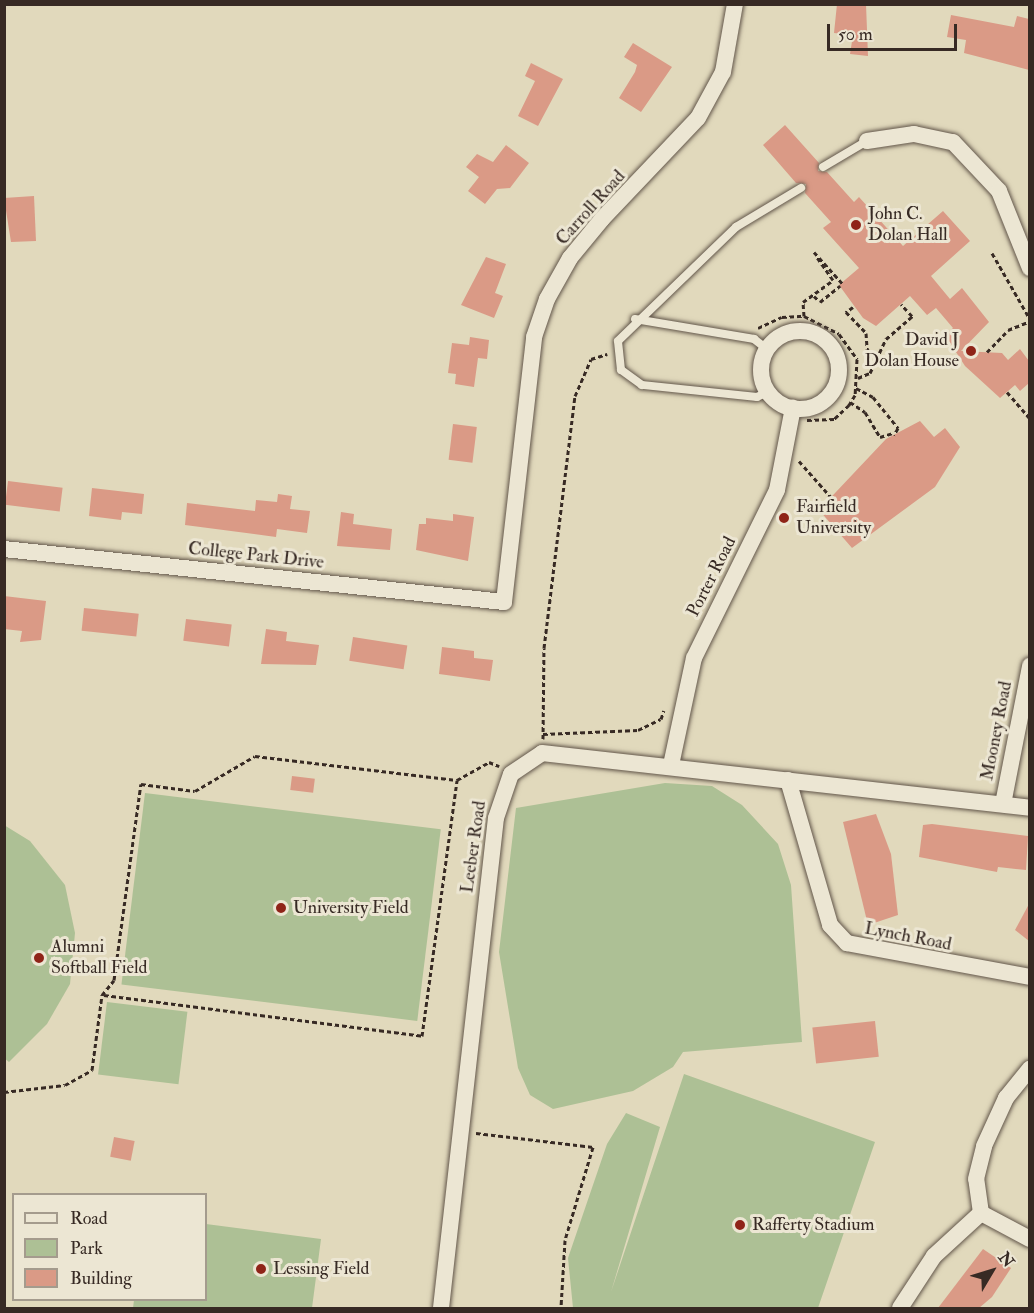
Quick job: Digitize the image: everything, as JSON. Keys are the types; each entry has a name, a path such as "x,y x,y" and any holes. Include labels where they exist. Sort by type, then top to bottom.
{"street":[{"name":"Carroll Road","path":"504,602 534,337 547,299 570,258 602,219 698,118 723,72 735,4"},
{"path":"867,141 914,134 953,142 999,191 1029,268"},
{"path":"800,330 818,336 833,348 839,373 829,396 806,408 793,408 768,392 761,370 760,344 800,330"},
{"name":"Porter Road","path":"671,765 694,658 768,513 787,458 793,408"},
{"name":"College Park Drive","path":"4,549 504,602"},
{"name":"Mooney Road","path":"1003,804 1029,666"},
{"path":"542,753 671,765 1029,808"},
{"name":"Leeber Road","path":"441,1308 496,818 503,786 515,771 542,753"},
{"name":"Lynch Road","path":"788,780 830,925 847,943 1029,977"},
{"path":"981,1213 976,1179 984,1146 1006,1098 1029,1068"},
{"path":"981,1213 1029,1239"},
{"path":"900,1308 934,1256 981,1213"}],"lane":[{"path":"823,167 867,141"},
{"path":"768,392 757,397 642,385 621,370 617,352 621,334 635,319 736,226 801,188"},
{"path":"635,319 760,344"}],"path":[{"path":"804,316 803,302 833,280 814,252"},
{"path":"987,352 1008,330 1029,320 992,253"},
{"path":"814,295 819,302 841,284 817,257"},
{"path":"858,378 870,373 886,339 912,316 901,304"},
{"path":"853,307 846,312 866,333 867,349 876,358"},
{"path":"760,344 757,328 768,321 804,316 839,334 857,360 858,378 850,402 834,419 814,417 802,427"},
{"path":"542,753 544,648 575,396 591,359 617,352"},
{"path":"850,402 865,412 880,437 893,434 898,428 873,397 856,388"},
{"path":"1007,392 1029,418"},
{"path":"787,458 797,454 831,497"},
{"path":"543,734 639,730 661,719 667,699"},
{"path":"4,1092 65,1085 92,1070 102,995 114,980 141,784 195,791 255,756 457,780 489,762 515,771"},
{"path":"102,995 422,1036 457,780"},
{"path":"471,1132 593,1147 565,1240 561,1308"}],"green space":[{"path":"665,783 712,786 742,805 778,844 791,885 802,1042 683,1052 673,1067 633,1091 553,1109 530,1095 518,1068 499,952 516,808"},
{"name":"University Field","path":"145,793 441,829 417,1021 121,985"},
{"name":"Alumni Softball Field","path":"4,825 30,841 65,885 75,933 70,984 47,1024 9,1062 4,1058"},
{"path":"107,1002 187,1012 178,1084 98,1074"},
{"name":"Rafferty Stadium","path":"684,1074 875,1142 818,1308 573,1308 568,1258 607,1144 626,1113 660,1127 611,1292"},
{"name":"Lessing Field","path":"207,1224 321,1239 312,1308 133,1308 134,1301 207,1301"}],"building":[{"path":"837,4 866,4 868,56 850,54 853,35 834,33"},
{"path":"951,15 1014,27 1017,16 1029,19 1029,70 964,53 966,40 947,37"},
{"path":"633,43 672,67 641,112 619,98 637,65 624,57"},
{"path":"531,63 563,79 538,126 518,116 535,81 525,76"},
{"name":"John C. Dolan Hall","path":"785,125 819,163 818,171 827,172 854,202 859,197 903,246 943,211 970,241 931,276 950,299 962,288 989,322 961,351 1002,353 1008,360 1020,349 1029,361 1029,383 1020,391 1015,385 1000,398 965,366 945,335 953,328 936,308 927,315 910,296 876,326 863,318 839,285 859,268 823,228 831,222 805,193 806,184 796,183 763,145"},
{"path":"506,145 529,163 510,188 497,189 485,204 468,191 479,177 466,167 477,154 493,162"},
{"path":"34,196 36,241 11,242 4,198"},
{"path":"486,257 506,264 495,293 503,296 494,318 461,305"},
{"path":"470,337 489,340 487,359 478,358 474,387 455,384 456,374 448,373 452,343 469,345"},
{"path":"920,421 934,437 945,428 960,447 935,487 852,548 819,510 886,439"},
{"path":"453,424 477,427 472,463 449,460"},
{"path":"8,481 63,488 60,512 5,505"},
{"path":"92,488 144,494 142,514 122,512 121,520 89,516"},
{"path":"278,494 292,496 290,509 310,511 307,533 277,529 276,537 185,525 187,503 255,511 256,500 277,502"},
{"path":"341,512 354,514 353,524 392,529 390,550 337,546"},
{"path":"453,514 474,517 468,561 416,550 419,524 426,524 426,518 453,521"},
{"path":"4,596 46,601 41,640 20,642 22,631 4,629"},
{"path":"84,608 139,614 136,637 82,631"},
{"path":"186,619 232,625 229,646 183,641"},
{"path":"266,629 287,632 286,641 319,645 316,665 261,664"},
{"path":"353,637 407,646 404,669 349,661"},
{"path":"442,647 474,651 474,658 493,660 490,681 439,674"},
{"path":"292,776 315,779 313,793 290,790"},
{"path":"876,814 891,854 898,915 868,925 843,822"},
{"path":"932,824 1028,836 1026,870 998,867 997,872 919,857 923,825"},
{"path":"1029,904 1029,941 1015,930"},
{"path":"875,1021 879,1057 816,1063 812,1028"},
{"path":"114,1137 135,1141 131,1161 110,1157"},
{"path":"983,1249 1011,1268 992,1297 979,1308 938,1308"}],"place":[{"name":"John C. Dolan Hall","path":"856,225"},
{"name":"David J Dolan House","path":"971,351"},
{"name":"Fairfield University","path":"784,518"},
{"name":"University Field","path":"281,908"},
{"name":"Alumni Softball Field","path":"39,958"},
{"name":"Rafferty Stadium","path":"740,1225"},
{"name":"Lessing Field","path":"261,1269"}]}
